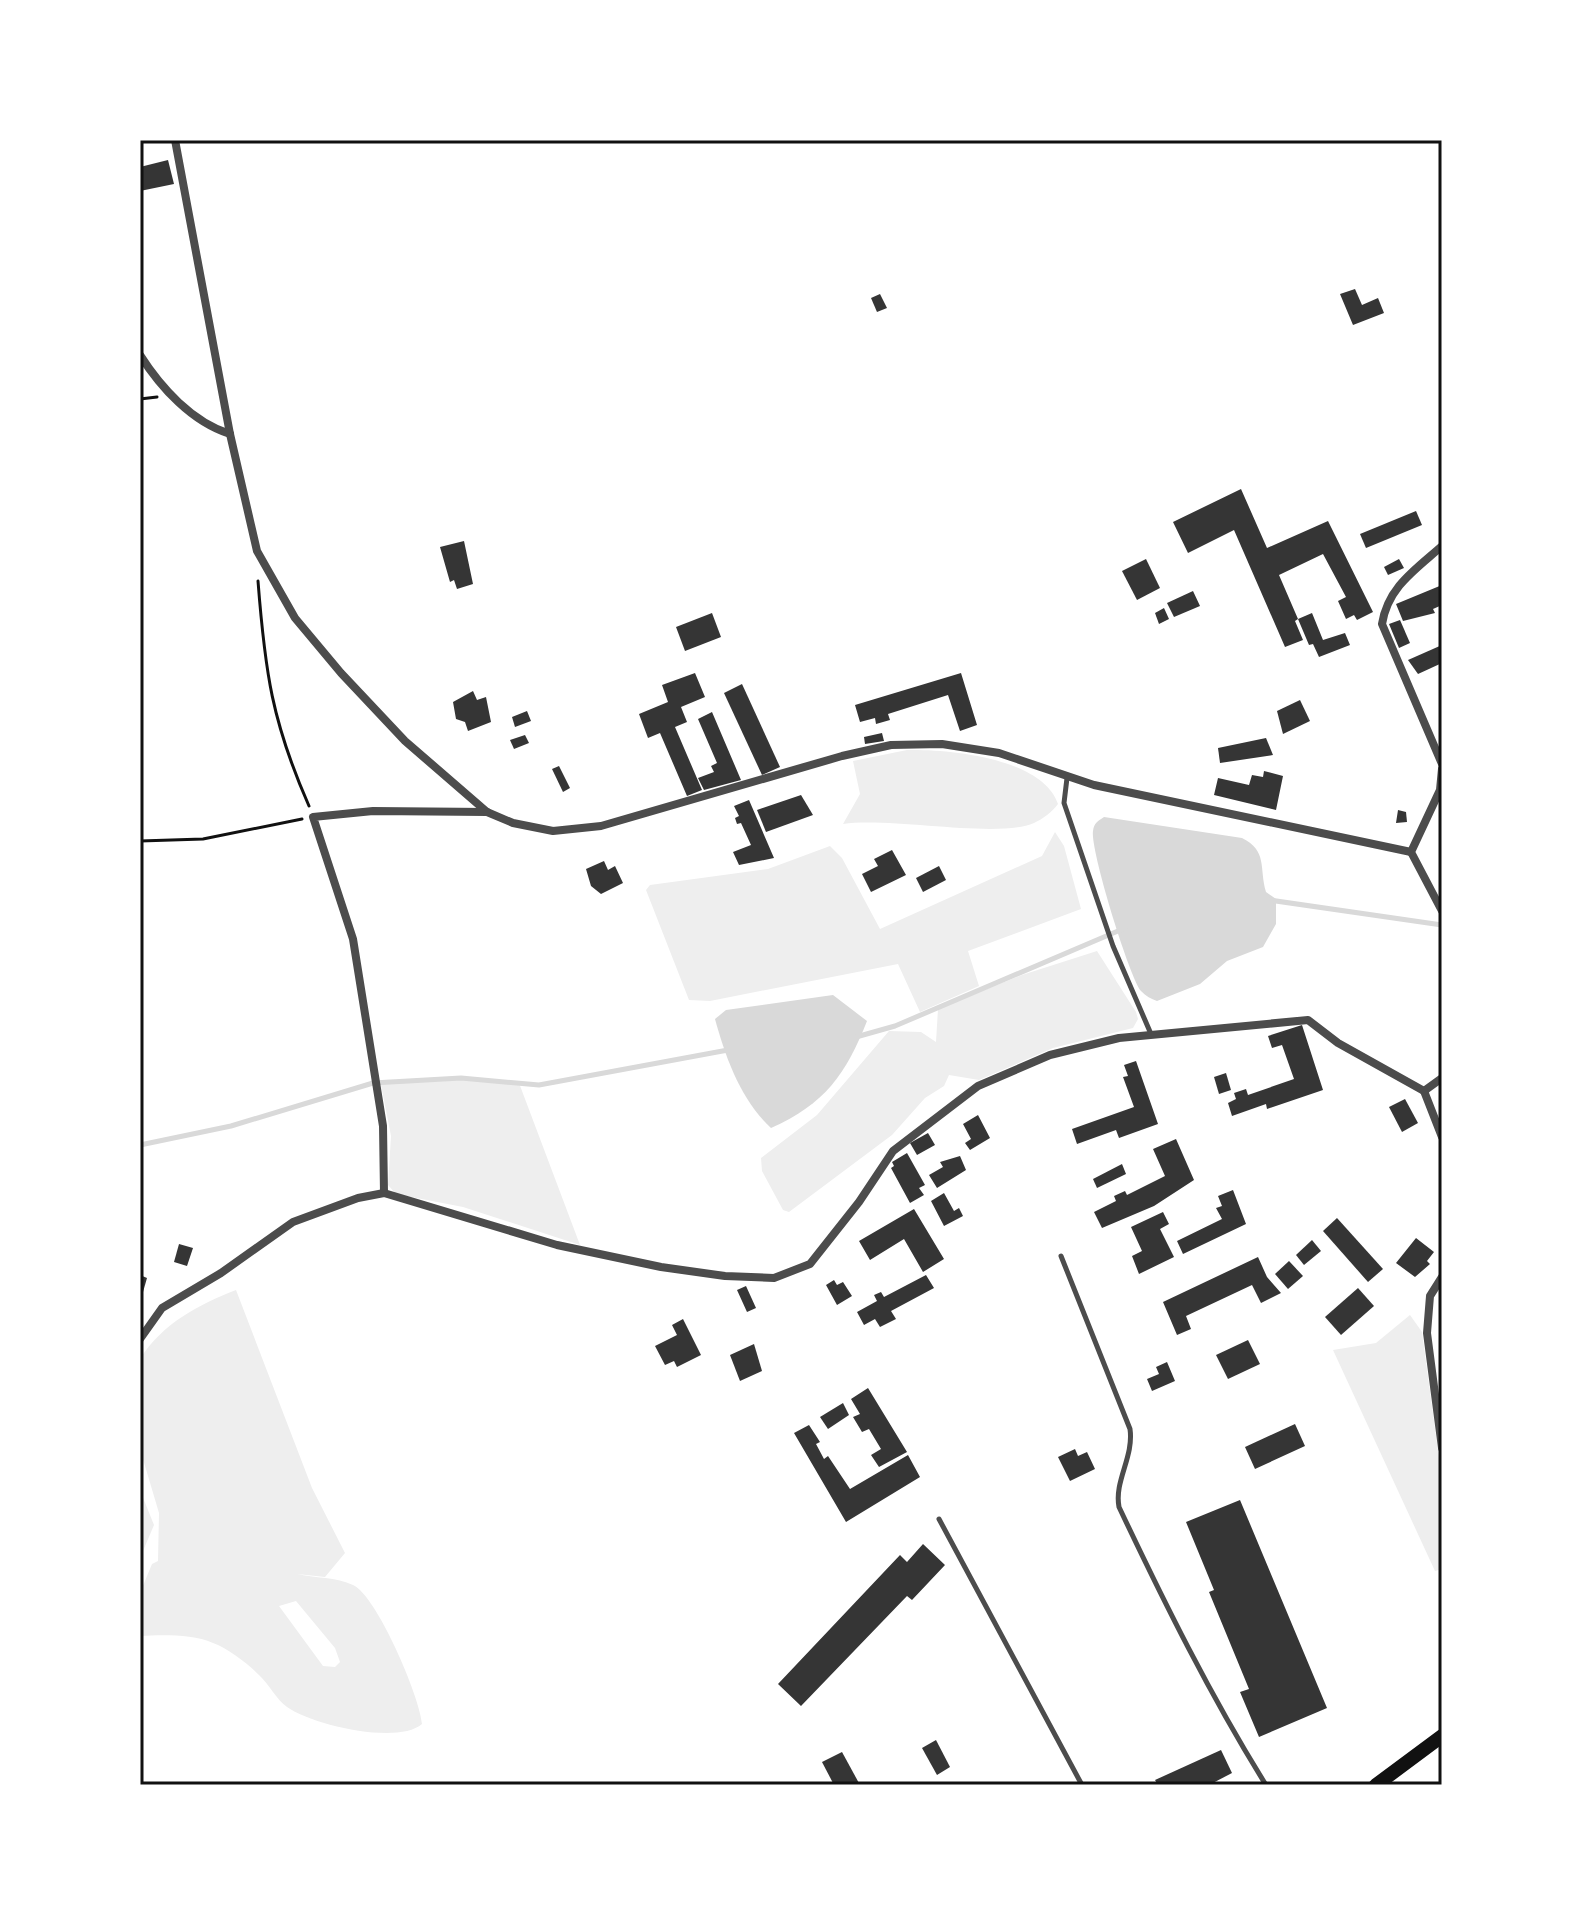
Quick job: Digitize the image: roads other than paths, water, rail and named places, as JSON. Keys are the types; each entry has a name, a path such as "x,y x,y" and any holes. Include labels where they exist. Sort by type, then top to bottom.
{"main road":[{"path":"1376,1785 1442,1736"}],"street":[{"path":"175,140 230,434 257,551 289,610 332,663 405,741 487,812 513,823 553,831 601,826 842,756 922,743 999,753 1067,778 1411,852"},
{"path":"140,355 173,396 211,428 230,434"},
{"path":"1411,852 1440,790 1442,766 1382,624 1385,604 1398,585 1442,546"},
{"path":"384,1193 383,1126 359,969 345,908 313,817 373,811 487,812"},
{"path":"1411,852 1442,911"},
{"path":"140,1339 162,1308 221,1273 293,1222 358,1198 384,1193 557,1245 725,1276 774,1278 810,1264 859,1202 893,1151 978,1086 1050,1055 1151,1034 1308,1020 1338,1043 1424,1091 1442,1137"},
{"path":"1424,1091 1442,1078"},
{"path":"1442,1277 1430,1296 1427,1333 1442,1448"}],"lane":[{"path":"1067,778 1064,803 1113,946 1151,1034"},
{"path":"1061,1256 1130,1429 1131,1451 1118,1492 1119,1507 1190,1653 1266,1785"},
{"path":"939,1519 1082,1785"}],"waterway":[{"path":"1269,900 1442,925"},
{"path":"856,1037 895,1026 1125,928"},
{"path":"140,1145 231,1126 373,1083 461,1078 539,1085 728,1050"}]}
